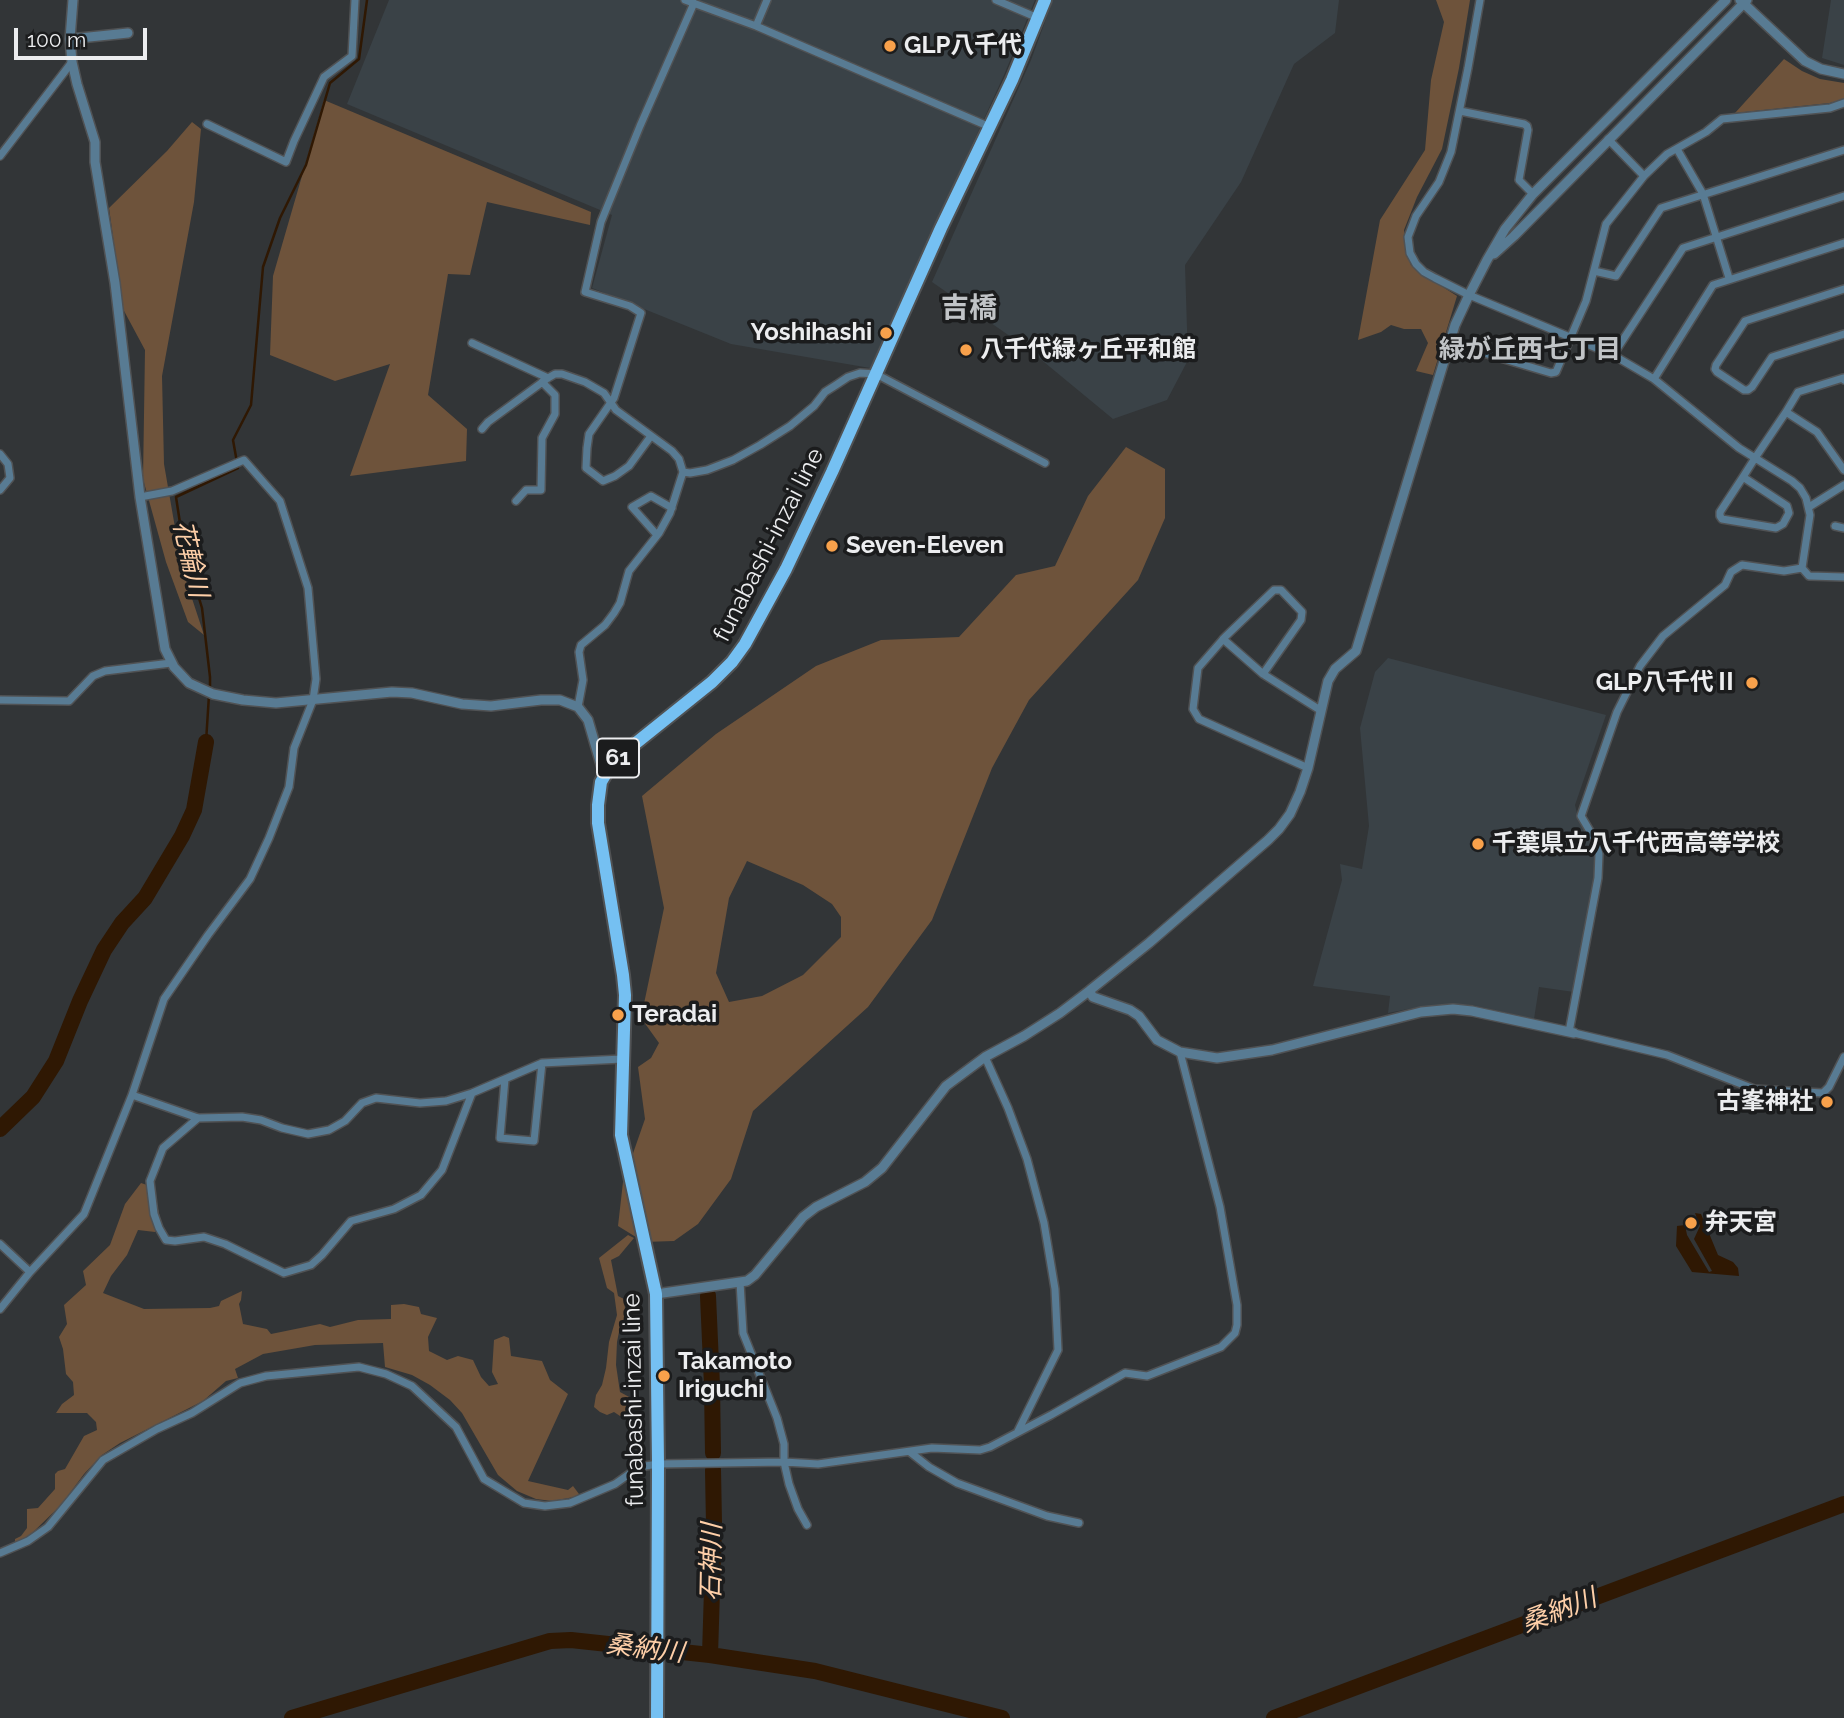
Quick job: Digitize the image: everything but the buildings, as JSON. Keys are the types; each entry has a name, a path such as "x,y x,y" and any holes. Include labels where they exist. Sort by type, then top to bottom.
{"main road":[{"name":"funabashi-inzai line","path":"657,1718 656,1294 621,1135 624,985 598,823 601,782 616,759 712,682 746,644 786,569 990,127 1045,0"}],"street":[{"path":"74,0 70,38 72,62 95,142 95,162 115,283 140,497 165,649 172,663 189,683 213,694 243,700 313,700 392,692 412,693 481,706 560,700 578,706 588,720 604,775"},
{"path":"207,124 286,162 324,77 352,55 355,0"},
{"path":"685,0 756,26 990,127"},
{"path":"756,26 767,0"},
{"path":"996,0 1038,18"},
{"path":"1480,0 1451,152 1445,170 1416,216 1408,237 1410,253 1416,264 1424,272 1469,295 1614,355 1654,379 1739,448 1792,481 1806,498 1809,507 1802,568 1809,576 1844,577"},
{"path":"656,1294 740,1282 755,1275 803,1217 816,1207 865,1182 882,1168 946,1086 985,1057 1059,1013 1149,943 1268,840 1290,814 1308,768 1328,681 1335,670 1356,651 1455,325 1487,260 1505,229 1532,194 1726,0"},
{"path":"1487,260 1514,236 1743,1 1805,61 1821,69 1844,74"},
{"path":"651,436 629,466 603,481 586,468 589,434 611,403 641,313 630,306 586,292 601,222 694,3"},
{"path":"70,38 128,33"},
{"path":"0,156 72,62"},
{"path":"1450,343 1556,373 1586,300 1606,224 1644,176 1667,155 1706,132 1722,119 1830,108 1844,103"},
{"path":"1460,111 1527,126 1519,180 1532,194"},
{"path":"1608,139 1644,176"},
{"path":"1677,149 1703,194 1729,278"},
{"path":"1594,271 1616,276 1661,208 1844,150"},
{"path":"1614,355 1683,248 1844,196"},
{"path":"1654,379 1713,285 1844,243"},
{"path":"1844,289 1745,321 1715,369 1744,390 1748,390 1772,357 1844,334"},
{"path":"472,343 545,380 555,395 555,414 542,438 541,490 526,490 516,501"},
{"path":"684,472 690,474 707,470 760,445 790,426 825,393 860,373 876,374 1045,463"},
{"path":"482,429 545,380 555,374 562,374 604,393 616,410 672,451 679,459 684,472 672,508 657,535 629,571 620,603 605,625 581,645 579,652 583,680 578,706"},
{"path":"1743,477 1787,506 1789,513 1783,524 1776,528 1722,519 1720,512 1798,392 1844,378"},
{"path":"1786,412 1817,432 1844,470"},
{"path":"0,454 8,464 10,478 0,491"},
{"path":"0,1309 84,1214 132,1095 164,999 250,878 269,838 289,787 294,748 313,700 316,679 308,588 280,501 244,460 172,491 140,497"},
{"path":"1809,507 1844,485"},
{"path":"657,535 632,507 650,496 672,508"},
{"path":"1835,526 1844,528"},
{"path":"1572,1033 1600,854 1581,816 1617,712 1640,666 1663,636 1725,585 1731,572 1742,565 1784,571 1802,568"},
{"path":"1263,674 1301,620 1302,612 1281,590 1274,590 1223,639 1198,668 1193,709 1199,719 1308,768"},
{"path":"1223,639 1263,674 1320,710"},
{"path":"0,700 69,701 93,676 105,671 172,663"},
{"path":"1088,991 1093,997 1130,1010 1139,1016 1157,1040 1180,1052 1217,1058 1272,1050 1409,1014 1453,1009 1667,1055 1754,1089 1822,1093 1829,1087 1844,1057"},
{"path":"0,1553 29,1541 48,1527 103,1460 191,1413 240,1382 267,1376 359,1367 386,1374 412,1386 456,1427 484,1479 524,1503 545,1506 570,1503 615,1484 639,1467 658,1464 818,1464 932,1448 980,1450 990,1447 1125,1373 1147,1376 1220,1347 1235,1333 1237,1305 1220,1207 1180,1052"},
{"path":"985,1057 1027,1159 1044,1223 1055,1289 1058,1350 1018,1432"},
{"path":"132,1095 198,1118 242,1117 308,1134 329,1130 345,1121 362,1103 376,1098 420,1103 446,1101 472,1093 542,1063 622,1059"},
{"path":"505,1079 500,1138 534,1141 542,1063"},
{"path":"198,1118 163,1148 150,1181 154,1214 159,1228 166,1240 204,1237 225,1244 284,1273 310,1265 351,1221 394,1209 421,1195 442,1170 472,1093"},
{"path":"0,1244 30,1272"},
{"path":"740,1282 743,1333 777,1418 784,1444 784,1462 789,1484 807,1525"},
{"path":"909,1452 957,1483 1047,1516 1079,1523"}],"shaded area":[{"path":"389,0 1035,0 1004,75 870,368 731,344 592,288 612,215 347,104"},
{"path":"1053,0 1339,0 1335,33 1294,64 1241,182 1185,265 1188,360 1167,400 1113,419 1027,348 932,282 1031,60"},
{"path":"1436,0 1470,0 1442,149 1417,197 1404,230 1411,265 1457,296 1433,375 1416,371 1428,343 1421,329 1404,329 1391,325 1381,332 1358,340 1380,220 1425,150 1431,80 1444,22"},
{"path":"1831,0 1844,0 1844,65 1822,58"},
{"path":"1784,59 1820,79 1844,83 1844,99 1830,103 1735,113"},
{"path":"324,100 591,212 590,225 487,202 470,275 448,274 428,395 467,429 466,461 350,476 390,364 335,381 270,355 273,276"},
{"path":"192,122 201,129 194,202 162,376 164,464 182,568 204,635 188,622 166,562 143,479 145,350 123,309 109,208 167,151"},
{"path":"1126,447 1165,469 1165,518 1138,580 1029,700 992,768 932,920 868,1007 753,1111 731,1179 698,1224 674,1241 644,1242 618,1226 623,1182 645,1119 638,1067 651,1058 659,1043 641,1018 664,908 642,796 716,734 816,666 881,640 959,637 1016,575 1055,566 1088,496","holes":["747,861 803,885 832,904 841,917 841,937 803,975 762,996 729,1002 716,973 729,898"]},
{"name":"千葉県立八千代西高等学校","path":"1388,658 1606,715 1575,805 1594,853 1595,877 1574,992 1539,987 1534,1019 1472,1005 1452,1004 1388,1013 1390,996 1313,986 1342,880 1340,864 1362,869 1369,826 1360,728 1375,672"},
{"path":"141,1183 153,1187 161,1222 155,1232 138,1230 127,1255 111,1276 103,1293 144,1309 210,1308 219,1306 221,1301 242,1291 239,1304 243,1324 267,1329 271,1334 320,1324 330,1327 358,1320 391,1319 391,1305 419,1307 421,1314 437,1318 428,1337 429,1351 447,1360 458,1356 473,1360 489,1386 498,1384 492,1372 494,1340 504,1336 509,1338 511,1356 542,1361 550,1380 568,1394 528,1481 568,1490 573,1486 579,1494 552,1501 536,1499 517,1491 498,1475 462,1413 450,1400 412,1375 385,1367 383,1343 315,1345 263,1354 235,1369 238,1378 226,1381 203,1401 120,1443 102,1455 61,1505 25,1540 15,1543 15,1539 27,1528 27,1509 38,1508 55,1489 55,1474 65,1469 84,1436 97,1430 96,1422 87,1413 56,1413 62,1404 74,1395 73,1382 66,1374 59,1337 67,1324 64,1305 86,1285 83,1271 110,1245 125,1204"},
{"path":"1695,1213 1701,1214 1718,1255 1733,1262 1738,1268 1739,1276 1692,1272 1676,1246 1677,1226 1685,1225 1687,1235 1709,1272 1712,1271 1694,1239 1700,1226"},
{"path":"628,1235 634,1238 619,1256 611,1260 618,1296 624,1299 626,1318 621,1322 616,1365 620,1392 631,1398 630,1418 614,1412 607,1415 594,1407 596,1395 602,1385 609,1342 617,1315 614,1293 607,1288 599,1258"}],"waterway":[{"name":"花輪川","path":"210,688 202,608 184,549 176,497 238,468 233,440 251,405 263,267 280,218 306,165 330,83 359,59 367,0"},
{"name":"花輪川","path":"206,742 209,695"},
{"name":"花輪川","path":"0,1129 33,1097 56,1061 104,950 122,923 145,898 182,836 194,810 206,742"},
{"name":"石神川","path":"708,1296 713,1453"},
{"name":"石神川","path":"710,1655 713,1470"},
{"name":"桑納川","path":"1274,1718 1844,1504"},
{"name":"桑納川","path":"292,1718 550,1641 571,1640 710,1655 815,1671 1002,1718"}],"place":[{"name":"GLP八千代","path":"890,46"},
{"name":"Yoshihashi","path":"886,333"},
{"name":"八千代緑ヶ丘平和館","path":"966,350"},
{"name":"Seven-Eleven","path":"832,546"},
{"name":"GLP八千代Ⅱ","path":"1752,683"},
{"name":"千葉県立八千代西高等学校","path":"1478,844"},
{"name":"Teradai","path":"618,1015"},
{"name":"古峯神社","path":"1827,1102"},
{"name":"弁天宮","path":"1691,1223"},
{"name":"Takamoto Iriguchi","path":"664,1376"}],"district":[{"name":"吉橋","path":"969,309"},
{"name":"緑が丘西七丁目","path":"1530,350"}]}
